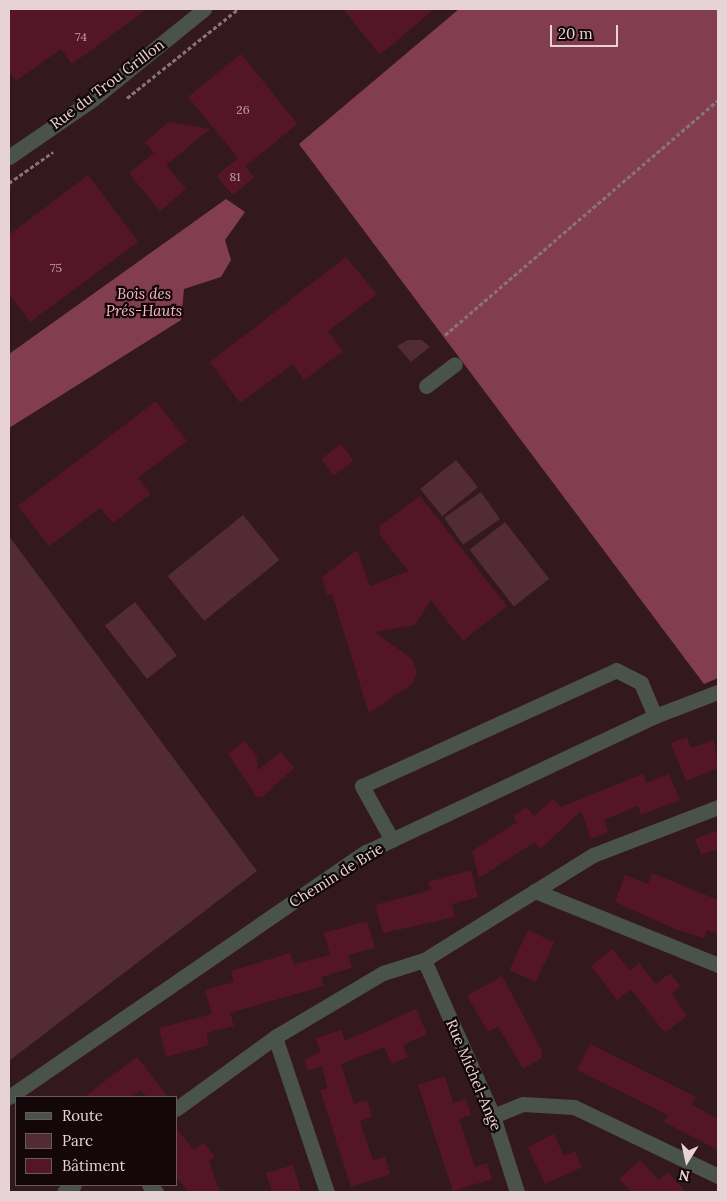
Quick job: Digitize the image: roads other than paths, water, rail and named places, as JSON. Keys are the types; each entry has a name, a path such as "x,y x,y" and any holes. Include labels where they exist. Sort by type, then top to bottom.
{"street":[{"name":"Rue du Trou Grillon","path":"9,157 93,99 204,9"},
{"path":"426,386 455,364"},
{"path":"392,840 362,786 616,670 641,683 655,716"},
{"name":"Chemin de Brie","path":"9,1097 358,858 392,840 655,716 718,692"},
{"path":"178,1108 275,1038 383,973 424,960 594,856 718,807"},
{"path":"535,891 718,965"},
{"name":"Rue Michel-Ange","path":"424,960 493,1116 517,1192"},
{"path":"275,1038 327,1192"},
{"path":"493,1116 523,1104 574,1107 718,1176"}],"park label":[{"name":"Bois des Prés-Hauts","path":"144,302"}]}
